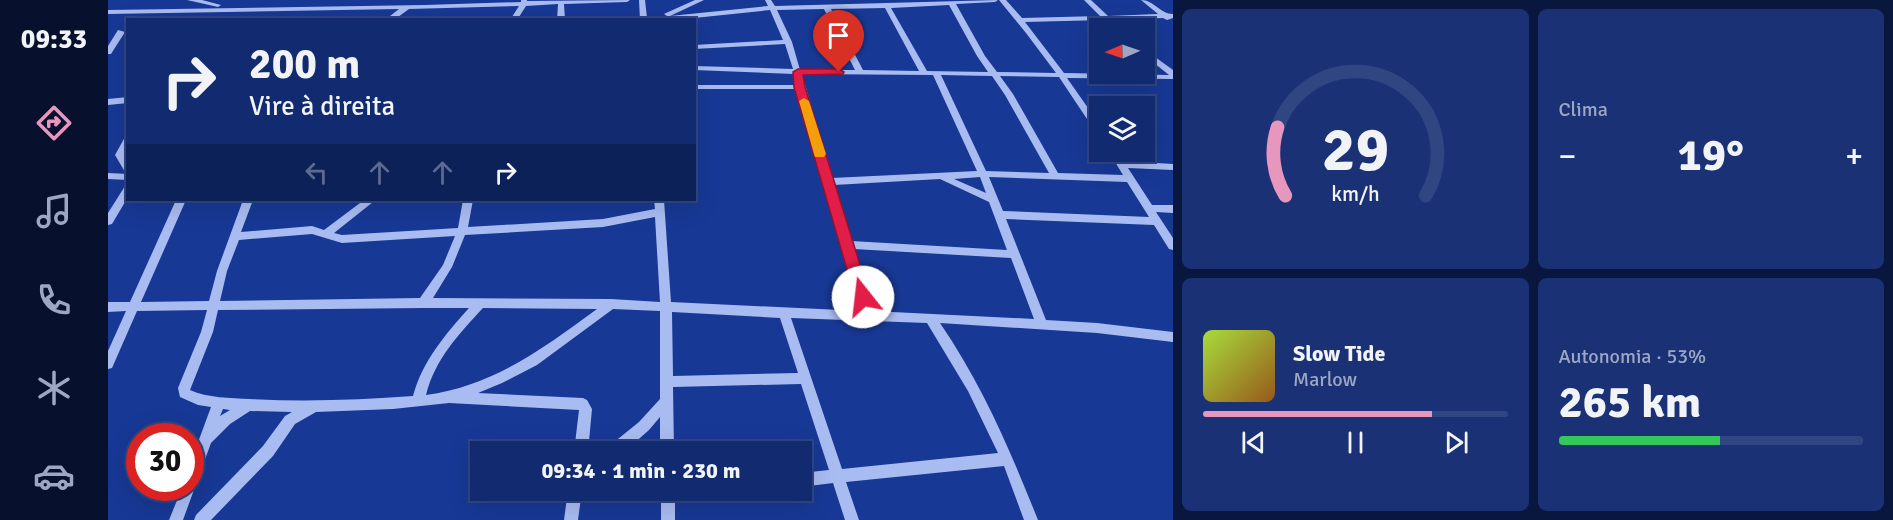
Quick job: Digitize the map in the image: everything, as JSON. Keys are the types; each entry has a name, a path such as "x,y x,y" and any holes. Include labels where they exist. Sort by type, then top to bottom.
{"street":[{"path":"190,0 218,6"},
{"path":"108,12 218,6 406,7 425,4 501,5 524,2 627,0"},
{"path":"642,0 646,18"},
{"path":"657,18 701,0"},
{"path":"663,18 771,4 826,7 887,6 995,0"},
{"path":"1002,0 1021,20 1089,116"},
{"path":"1087,0 1105,18"},
{"path":"1144,0 1169,16 1173,23"},
{"path":"514,18 524,2"},
{"path":"561,3 561,18"},
{"path":"952,3 981,56 1009,94 1055,176"},
{"path":"771,4 798,72 800,87 868,315"},
{"path":"501,5 512,18"},
{"path":"208,18 218,6"},
{"path":"887,6 924,73"},
{"path":"391,18 406,7"},
{"path":"826,7 860,72"},
{"path":"1138,18 1169,16"},
{"path":"1021,20 1089,20"},
{"path":"108,32 124,32"},
{"path":"108,52 124,32"},
{"path":"696,47 787,42"},
{"path":"1155,60 1173,76"},
{"path":"696,68 798,72 1173,76"},
{"path":"697,87 711,68"},
{"path":"936,73 983,174 1042,326"},
{"path":"697,87 800,87"},
{"path":"108,102 126,100"},
{"path":"126,143 120,155 126,166"},
{"path":"1121,164 1173,167"},
{"path":"1121,164 1173,246"},
{"path":"828,182 983,174 1131,179"},
{"path":"108,176 126,177"},
{"path":"938,176 993,200"},
{"path":"108,222 126,191"},
{"path":"108,364 181,201"},
{"path":"248,201 222,271 215,304 184,393 190,399 218,404 315,406 446,398 583,404 585,409 582,441"},
{"path":"325,234 369,201"},
{"path":"423,303 444,273 462,232 468,201"},
{"path":"658,201 666,307 667,441"},
{"path":"1149,208 1173,209"},
{"path":"235,236 312,230 342,239 603,224 660,212"},
{"path":"999,214 1157,221"},
{"path":"848,245 1014,254"},
{"path":"418,400 430,363 481,303"},
{"path":"108,307 215,304 610,304 930,318 1097,328 1173,337"},
{"path":"446,398 505,377 534,361 610,304"},
{"path":"784,313 803,378 852,520"},
{"path":"930,318 964,374 1007,459 1031,520"},
{"path":"666,382 803,378"},
{"path":"626,441 666,402"},
{"path":"204,443 218,404"},
{"path":"204,443 225,420 248,405"},
{"path":"201,520 268,451 290,420 315,406"},
{"path":"812,479 1007,459"},
{"path":"176,520 184,501"},
{"path":"570,519 573,501"},
{"path":"668,501 668,520"}],"slow traffic":[{"path":"804,101 820,154"}],"route":[{"path":"839,72 798,72 800,87 863,297"}]}
